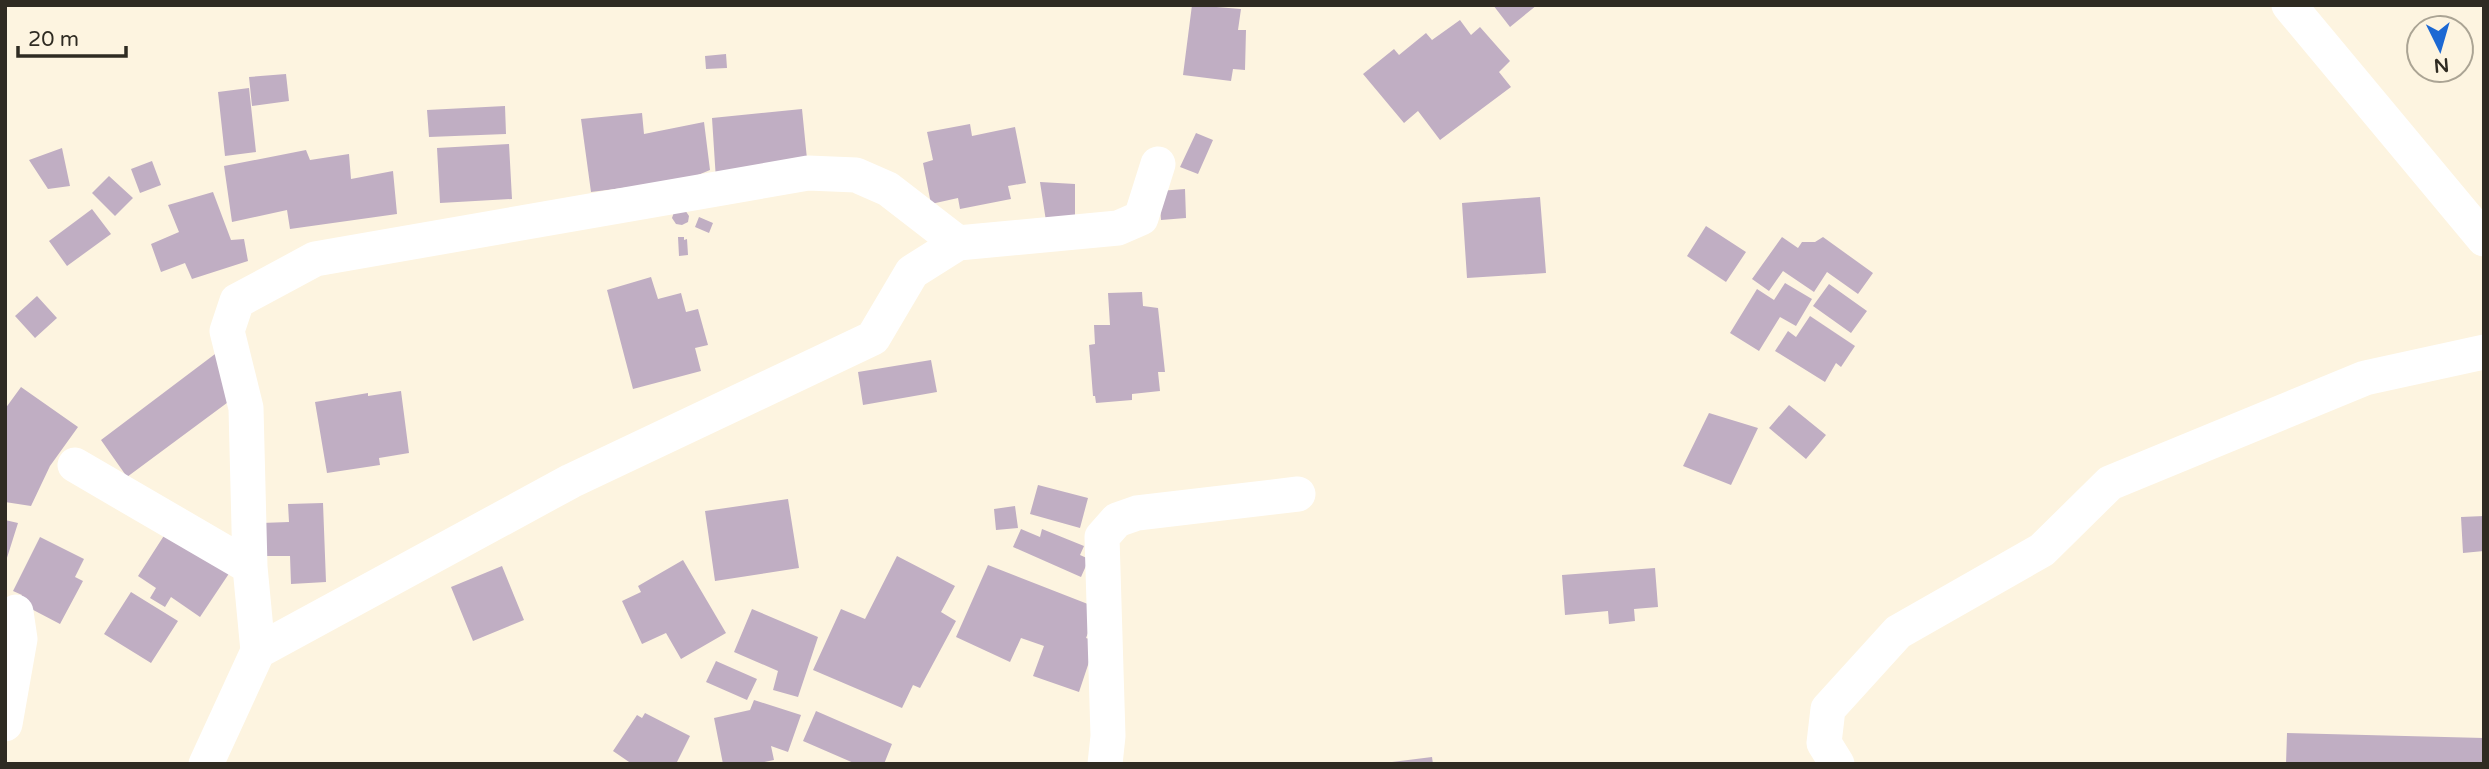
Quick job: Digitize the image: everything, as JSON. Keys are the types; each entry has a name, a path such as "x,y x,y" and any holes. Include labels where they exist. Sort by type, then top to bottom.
{"street":[{"path":"2289,5 2484,239"},
{"path":"258,651 570,481 873,338 912,272 958,243 1118,228 1141,218 1158,164"},
{"path":"206,764 258,651 250,567 246,408 227,331 237,301 315,259 808,173 856,175 888,189 958,243"},
{"path":"1837,764 1824,743 1828,709 1898,632 2042,550 2110,483 2365,378 2484,352"},
{"path":"75,465 250,567"},
{"path":"1105,764 1108,736 1102,537 1117,520 1137,513 1298,494"},
{"path":"5,724 20,639 16,612"}],"building":[{"path":"1192,5 1241,9 1238,30 1246,30 1245,70 1233,69 1231,81 1183,75"},
{"path":"1493,5 1537,5 1510,27"},
{"path":"1460,20 1471,35 1480,27 1510,61 1499,72 1511,87 1440,140 1418,111 1404,123 1363,74 1394,49 1399,55 1426,33 1432,40"},
{"path":"726,54 727,68 706,69 705,56"},
{"path":"286,74 289,101 252,106 249,77"},
{"path":"249,88 256,152 225,156 218,92"},
{"path":"505,106 506,134 429,137 427,110"},
{"path":"802,109 807,159 716,180 712,118"},
{"path":"642,113 644,134 704,122 710,170 686,180 591,192 581,119"},
{"path":"970,124 972,136 1015,127 1026,183 1008,186 1011,199 960,209 958,198 931,204 923,163 933,160 927,132"},
{"path":"1196,133 1213,140 1198,174 1180,167"},
{"path":"509,144 512,199 440,203 437,148"},
{"path":"62,148 70,186 48,189 29,160"},
{"path":"306,150 310,160 349,154 351,179 393,171 397,214 290,229 287,210 232,222 224,166"},
{"path":"152,161 161,185 140,193 131,169"},
{"path":"109,176 133,198 115,216 92,193"},
{"path":"1040,182 1075,184 1075,219 1046,221"},
{"path":"1185,189 1186,218 1161,220 1159,191"},
{"path":"213,192 231,240 244,239 248,261 192,279 185,263 161,272 151,244 179,232 168,205"},
{"path":"1540,197 1546,273 1467,278 1462,203"},
{"path":"92,209 111,234 67,266 49,241"},
{"path":"685,210 689,216 688,222 676,224 672,218 674,212"},
{"path":"699,217 713,223 709,233 695,227"},
{"path":"1706,226 1746,252 1726,282 1687,256"},
{"path":"678,237 687,239 688,255 679,256"},
{"path":"1782,237 1798,248 1802,242 1815,242 1823,237 1873,273 1858,294 1827,272 1814,292 1783,271 1769,291 1752,279"},
{"path":"651,277 658,299 681,293 686,312 698,309 708,345 695,348 701,371 633,389 607,290"},
{"path":"1785,283 1812,299 1796,326 1780,317 1759,351 1730,333 1757,289 1774,300"},
{"path":"1829,284 1867,311 1851,333 1813,306"},
{"path":"1142,292 1143,306 1158,308 1165,372 1158,372 1160,391 1132,394 1132,400 1096,403 1093,396 1089,345 1095,344 1094,325 1110,325 1108,293"},
{"path":"37,296 57,318 35,338 15,316"},
{"path":"1810,316 1855,346 1841,367 1836,363 1825,382 1775,351 1788,331 1796,337"},
{"path":"223,348 239,394 127,477 101,440"},
{"path":"931,360 937,392 863,405 858,372"},
{"path":"21,387 78,427 50,466 31,506 5,502 5,409"},
{"path":"401,391 409,453 379,458 380,465 327,473 315,402 368,393 368,396"},
{"path":"1789,405 1826,435 1806,459 1769,428"},
{"path":"1709,413 1758,428 1731,485 1683,466"},
{"path":"1038,485 1088,498 1080,528 1030,514"},
{"path":"788,499 799,568 715,581 705,511"},
{"path":"323,503 326,582 291,584 290,556 261,556 261,523 289,522 288,504"},
{"path":"1015,506 1018,528 996,530 994,509"},
{"path":"2484,516 2484,551 2463,553 2461,517"},
{"path":"5,520 18,523 6,561 5,561"},
{"path":"1021,529 1040,537 1042,529 1084,546 1080,555 1089,559 1081,577 1013,547"},
{"path":"167,531 230,572 200,617 171,597 165,607 150,598 156,588 138,576"},
{"path":"40,537 84,559 75,577 83,581 60,624 18,602 22,595 13,591"},
{"path":"897,556 955,586 941,612 956,621 920,688 913,685 902,708 813,670 841,609 865,619"},
{"path":"683,560 726,633 681,659 666,633 642,644 622,601 641,592 638,586"},
{"path":"988,565 1098,608 1086,638 1096,641 1079,692 1033,676 1044,646 1021,638 1010,662 956,637"},
{"path":"502,566 524,620 473,641 451,587"},
{"path":"1655,568 1658,607 1634,609 1635,621 1609,624 1608,611 1565,615 1562,575"},
{"path":"131,592 178,621 151,663 104,634"},
{"path":"752,609 818,637 798,697 773,690 778,671 734,652"},
{"path":"716,661 757,679 747,700 706,682"},
{"path":"754,700 801,715 788,752 771,746 774,760 754,764 723,764 714,718 750,710"},
{"path":"816,711 892,744 884,764 856,764 803,741"},
{"path":"645,713 690,736 676,764 632,764 613,751 637,715 642,718"},
{"path":"2287,733 2484,738 2484,764 2286,764"},
{"path":"1432,757 1433,764 1392,762"}]}
